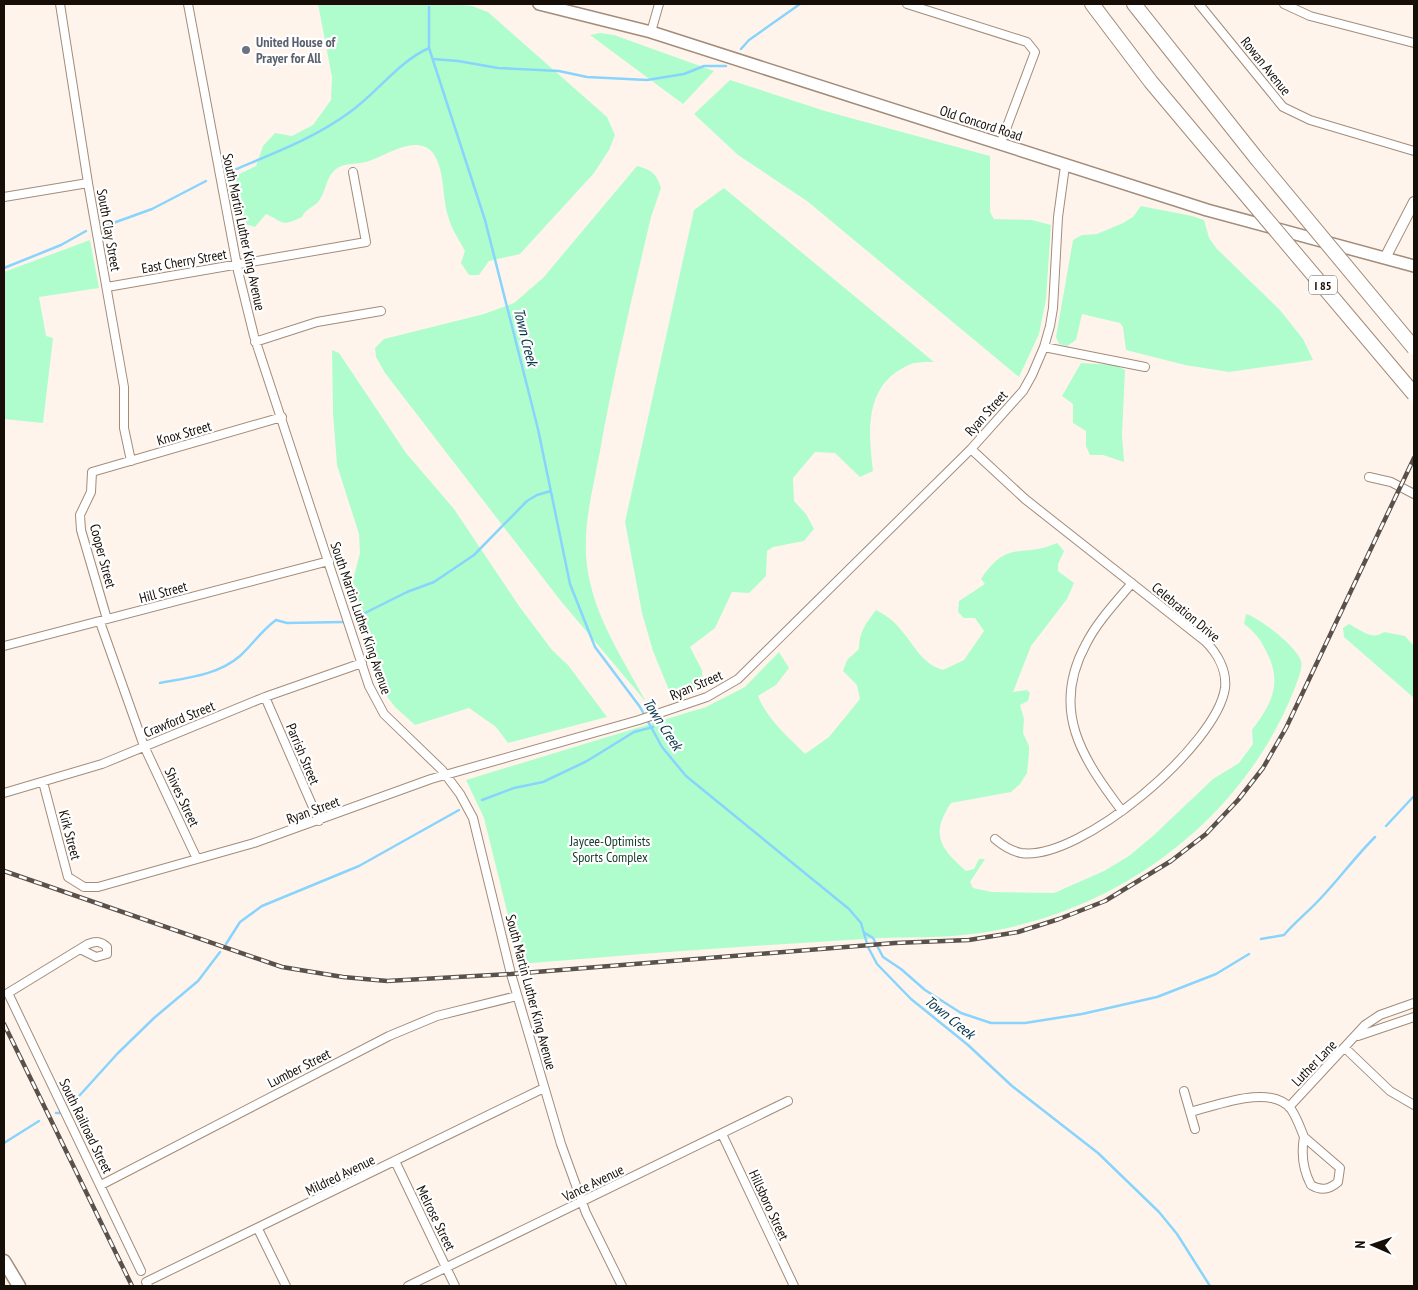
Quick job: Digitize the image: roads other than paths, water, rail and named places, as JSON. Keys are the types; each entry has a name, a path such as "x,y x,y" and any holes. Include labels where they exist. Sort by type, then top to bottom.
{"highway":[{"name":"I 85","path":"1092,4 1151,82 1414,394"},
{"name":"I 85","path":"1134,4 1257,159 1414,348"}],"main road":[{"name":"Old Concord Road","path":"539,4 651,32 1206,210 1414,266"},
{"path":"4,1261 19,1286"}],"street":[{"name":"South Clay Street","path":"60,4 88,183 124,387 124,428 131,461"},
{"name":"South Martin Luther King Avenue","path":"188,4 236,264 255,342 282,417 362,663 373,695 384,714 428,754 465,802 476,825 517,996 561,1144 582,1202 622,1286"},
{"path":"651,32 659,4"},
{"path":"907,4 1028,42 1033,47 1035,52 1000,145"},
{"name":"Rowan Avenue","path":"1199,4 1283,107 1310,120 1414,151"},
{"path":"1284,4 1310,16 1414,43"},
{"name":"Ryan Street","path":"84,887 98,887 254,844 417,784 666,711 707,697 738,679 970,450 1023,391 1044,348 1053,308 1058,218 1065,166"},
{"name":"East Cherry Street","path":"106,287 366,242 353,172"},
{"path":"4,197 88,183"},
{"path":"1385,258 1414,202"},
{"path":"255,342 318,322 381,311"},
{"path":"1044,348 1145,368"},
{"name":"Knox Street","path":"92,472 282,417"},
{"name":"Celebration Drive","path":"970,450 1025,500 1132,583 1214,650 1221,663 1225,686 1223,697 1210,720 1178,761 1147,793 1122,811 1078,837 1035,852 1022,853 1005,847 994,839"},
{"name":"Cooper Street","path":"92,472 91,492 80,515 81,530 103,621 144,746"},
{"path":"1369,477 1401,486 1414,494"},
{"name":"Hill Street","path":"4,646 329,561"},
{"path":"1122,811 1084,757 1073,728 1069,702 1074,672 1086,644 1132,583"},
{"name":"Crawford Street","path":"4,793 102,764 265,697 362,663"},
{"name":"Parrish Street","path":"265,697 319,821"},
{"name":"Shives Street","path":"144,746 197,859"},
{"name":"Kirk Street","path":"42,782 68,877 84,887"},
{"name":"South Railroad Street","path":"82,948 8,993 141,1271"},
{"name":"Lumber Street","path":"101,1185 396,1033 437,1016 517,996"},
{"name":"Luther Lane","path":"1289,1107 1358,1036 1365,1026 1380,1015 1414,1003"},
{"name":"Luther Lane","path":"1358,1036 1414,1017"},
{"path":"1345,1048 1390,1091 1414,1105"},
{"name":"Mildred Avenue","path":"147,1284 544,1088"},
{"path":"1184,1091 1194,1129"},
{"path":"1190,1112 1256,1096 1268,1097 1289,1107 1304,1137 1340,1168 1338,1182 1333,1187 1325,1190 1311,1185 1305,1175 1302,1151 1304,1137"},
{"name":"Vance Avenue","path":"408,1286 788,1101"},
{"name":"Hillsboro Street","path":"722,1134 794,1286"},
{"name":"Melrose Street","path":"395,1161 455,1286"},
{"path":"258,1229 286,1286"}],"waterway":[{"path":"741,49 749,40 800,4"},
{"name":"Town Creek","path":"429,7 429,48 485,220 538,429 570,584 595,647 640,707 662,747 686,776 849,909 861,923 868,947 877,964 911,999 968,1045 1012,1086 1098,1153 1159,1212 1177,1234 1210,1286"},
{"path":"234,170 323,130 360,104 408,61 429,48"},
{"path":"433,59 498,68 559,71 587,77 647,80 684,74 704,66 726,66"},
{"path":"105,226 152,209 206,181"},
{"path":"4,268 61,245 86,231"},
{"path":"357,617 407,592 434,582 474,555 527,501 537,495 551,491"},
{"path":"160,683 202,675 222,668 240,656 276,620 287,623 344,622"},
{"path":"482,800 514,788 543,782 587,761 634,732 653,727"},
{"path":"1386,826 1414,796"},
{"path":"226,944 240,922 262,906 359,866 459,810"},
{"path":"1261,939 1284,935 1320,899 1375,837"},
{"path":"865,933 873,938 883,957 901,969 925,990 961,1013 991,1023 1025,1023 1082,1014 1157,997 1216,974 1249,954"},
{"path":"70,1106 118,1053 154,1018 198,981 220,952"},
{"path":"56,1113 61,1113"},
{"path":"4,1143 39,1121"}],"railway":[{"path":"4,871 282,967 343,977 387,981 511,974 895,943 969,940 1018,932 1059,919 1105,901 1171,861 1206,834 1238,800 1263,768 1286,728 1414,458"},
{"path":"4,1024 132,1286"}],"place":[{"name":"United House of Prayer for All","path":"246,50"}],"park label":[{"name":"Jaycee-Optimists Sports Complex","path":"610,850"}]}
